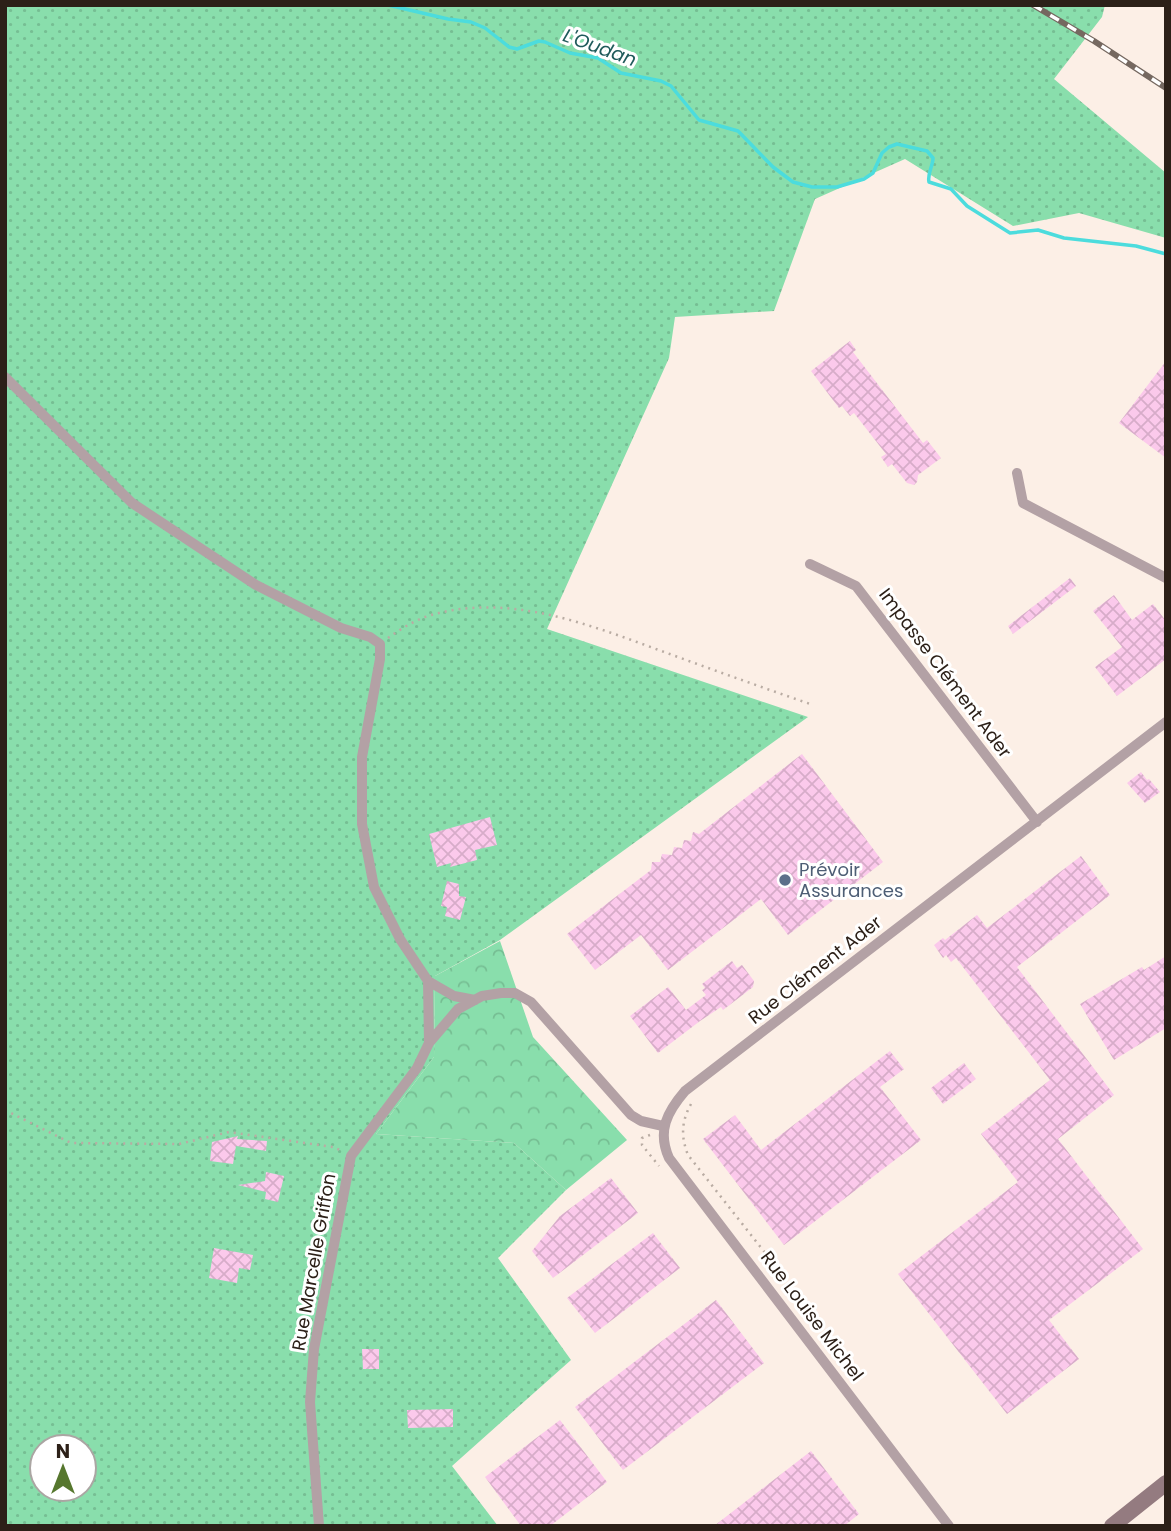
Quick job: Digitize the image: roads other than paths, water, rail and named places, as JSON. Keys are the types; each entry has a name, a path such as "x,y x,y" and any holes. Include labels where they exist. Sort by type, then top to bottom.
{"street":[{"path":"5,377 132,503 256,586 341,628 370,637 380,644 380,659 362,757 362,824 374,887 400,939 428,981 454,996 475,1000"},
{"path":"1017,473 1023,503 1166,578"},
{"name":"Impasse Clément Ader","path":"810,564 856,586 1037,822"},
{"name":"Rue Clément Ader","path":"663,1128 667,1116 685,1091 1166,722"},
{"path":"428,981 429,1043"},
{"name":"Rue Marcelle Griffon","path":"319,1526 310,1402 314,1349 351,1156 417,1068 429,1043 458,1009 475,1000 501,993 515,993 531,1002 631,1115 640,1121 663,1128"},
{"name":"Rue Louise Michel","path":"663,1128 665,1149 670,1158 950,1524"},
{"path":"1112,1526 1166,1483"}],"waterway":[{"name":"L'Oudan","path":"388,5 471,22 485,28 509,47 517,49 539,41 545,42 570,53 598,58 621,73 661,81 671,86 699,120 738,131 773,167 793,182 812,187 837,187 864,179 873,173 882,153 897,144 927,151 933,158 929,182 951,189 967,206 1010,233 1038,230 1064,238 1136,246 1166,254"}],"railway":[{"path":"1033,5 1166,88"}],"place":[{"name":"Prévoir Assurances","path":"785,880"}]}
